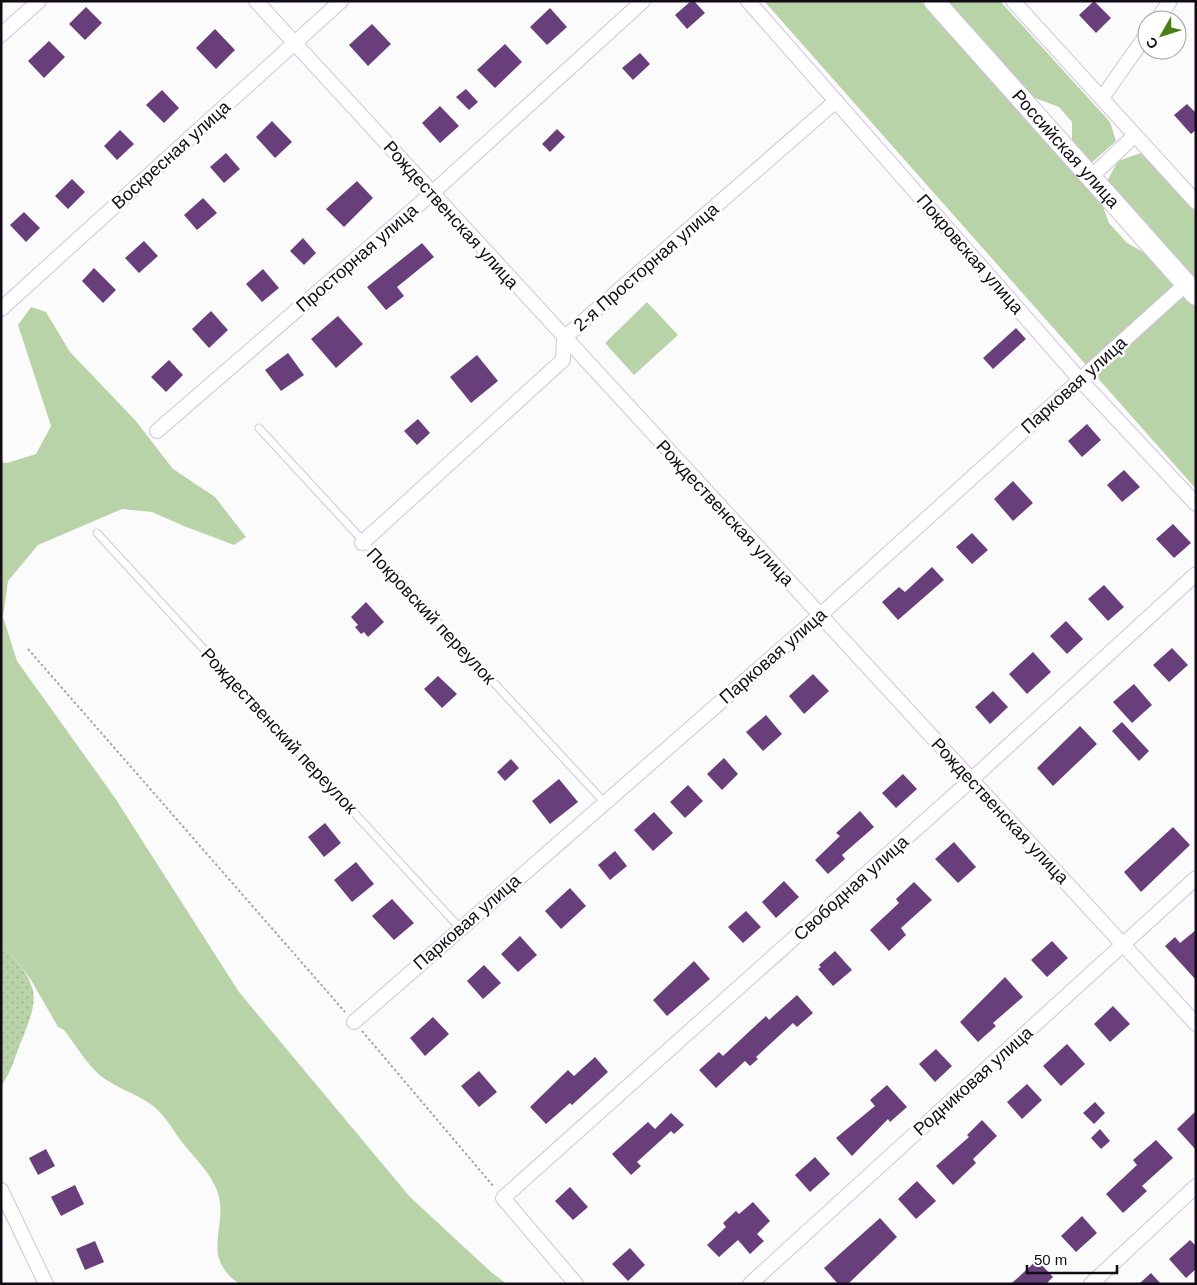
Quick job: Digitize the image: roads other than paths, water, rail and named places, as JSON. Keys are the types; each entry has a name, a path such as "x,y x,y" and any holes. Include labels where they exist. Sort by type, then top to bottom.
{"main road":[{"name":"Российская улица","path":"934,1 1191,290"}],"street":[{"path":"1,35 39,1"},
{"name":"Рождественская улица","path":"256,1 431,194 1196,1024"},
{"name":"Воскресная улица","path":"1,309 341,1"},
{"name":"Просторная улица","path":"157,431 431,194 643,1"},
{"name":"Покровская улица","path":"748,1 1080,379 1196,504"},
{"path":"1013,1 1196,202"},
{"path":"1102,98 1137,48"},
{"name":"2-я Просторная улица","path":"362,543 563,360 564,338 836,101"},
{"path":"1090,178 1134,135"},
{"name":"Парковая улица","path":"354,1022 604,802 820,616 1080,379 1191,290"},
{"name":"Свободная улица","path":"576,1284 503,1198 971,780 1196,574"},
{"name":"Родниковая улица","path":"750,1284 1196,878"},
{"path":"1091,1284 1196,1186"},
{"path":"1,1190 46,1284"}],"lane":[{"name":"Покровский переулок","path":"259,428 362,543 604,802"},
{"name":"Рождественский переулок","path":"98,533 460,928"}]}
